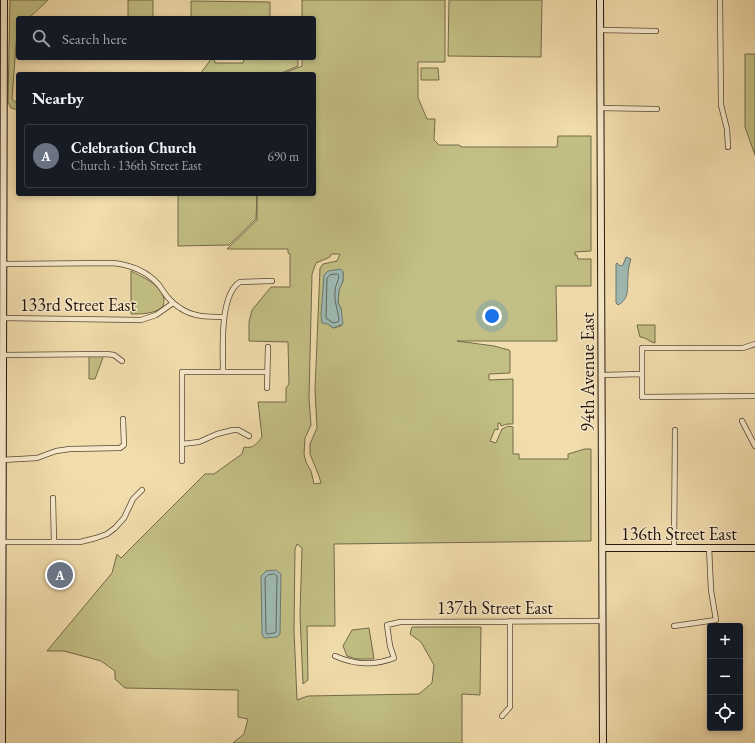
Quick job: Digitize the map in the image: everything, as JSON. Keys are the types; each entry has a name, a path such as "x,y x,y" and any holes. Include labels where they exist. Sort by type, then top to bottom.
{"street":[{"path":"2,743 1,475 3,355 2,279 4,264 2,215 2,108 4,0"},
{"name":"94th Avenue East","path":"600,0 603,743"},
{"path":"720,0 721,105 727,129 728,147"},
{"path":"600,30 656,31"},
{"path":"600,108 657,109"},
{"path":"4,264 113,263 129,265 148,274 173,303 185,311 199,316 224,317"},
{"path":"223,372 224,317 231,290 236,284 244,281 272,281"},
{"name":"133rd Street East","path":"3,318 141,320 156,315 173,303"},
{"path":"755,344 743,348 642,348 642,397 755,396"},
{"path":"267,388 268,347"},
{"path":"3,355 107,354 114,355 122,361"},
{"path":"182,461 182,372 267,372"},
{"path":"602,375 642,374"},
{"path":"2,460 37,458 56,451 70,449 120,448 124,445 123,419"},
{"path":"742,421 755,446"},
{"path":"182,444 199,442 217,434 233,430 238,430 249,436"},
{"path":"674,548 675,430"},
{"path":"2,542 86,541 107,534 124,518 133,499 142,490"},
{"path":"53,498 54,542"},
{"path":"674,626 716,620 711,590 709,547"},
{"name":"136th Street East","path":"602,548 755,548"},
{"path":"502,716 510,707 510,621"},
{"name":"137th Street East","path":"336,656 351,662 367,664 394,658 390,646 387,625 400,622 603,621"}],"shaded area":[{"path":"10,0 48,0 31,16 16,16 16,45 12,99 16,102 16,109 11,108 8,102"},
{"path":"128,0 153,0 153,16 128,16"},
{"path":"302,0 445,0 445,62 418,62 418,98 427,119 435,119 434,140 439,145 459,145 462,147 557,147 558,136 591,136 591,251 575,252 575,255 577,255 578,259 591,259 591,286 556,286 557,341 457,341 494,346 510,351 510,373 489,374 489,380 513,379 513,424 501,426 500,423 498,423 498,430 495,429 490,441 496,443 502,429 508,426 513,427 513,454 519,454 519,459 568,459 568,454 585,449 591,449 591,541 334,544 335,626 307,626 308,680 303,684 300,615 302,548 297,544 295,549 294,630 297,700 308,696 419,694 432,683 434,665 421,642 410,634 412,627 481,627 480,695 462,694 462,743 233,743 244,734 248,719 238,717 238,690 125,688 115,679 115,671 101,661 64,651 47,651 112,573 117,554 121,558 205,474 214,474 242,454 244,447 252,447 258,442 262,437 258,402 286,402 286,388 289,384 288,342 249,341 249,322 252,310 271,287 290,287 290,254 288,253 288,249 227,249 257,220 257,196 316,196 316,72 287,72 302,66 302,60 316,60 316,16 302,16","holes":["331,254 340,254 337,261 323,264 320,268 315,390 317,428 310,444 310,454 321,483 314,484 311,471 304,454 305,438 311,425 309,399 312,274 316,263 330,257","340,269 343,272 343,281 339,290 338,303 341,308 341,326 333,328 328,324"]},
{"path":"449,0 542,0 541,57 448,56"},
{"path":"191,1 270,2 270,16 191,16"},
{"path":"745,54 755,54 755,155 745,127"},
{"path":"210,60 214,60 215,63 243,63 244,60 298,60 298,66 284,72 202,72"},
{"path":"421,68 438,68 439,80 421,80"},
{"path":"178,196 257,196 256,219 229,245 178,246"},
{"path":"131,271 155,285 159,289 164,299 161,308 151,313 131,314"},
{"path":"637,325 655,325 655,343 640,337"},
{"path":"89,355 104,355 95,379 89,379"},
{"path":"369,628 374,659 356,659 347,656 343,646 352,630"}],"water":[{"path":"626,257 631,259 628,270 627,292 622,302 618,305 616,303 616,264 617,263 620,266 623,265"},
{"path":"340,269 343,271 343,281 339,290 338,303 341,308 343,324 333,328 328,324 322,323 321,315 324,275 328,271"},
{"path":"276,570 281,574 280,634 277,637 264,638 262,634 261,576 266,571"}],"place":[{"name":"Celebration Church","path":"60,575"}]}
